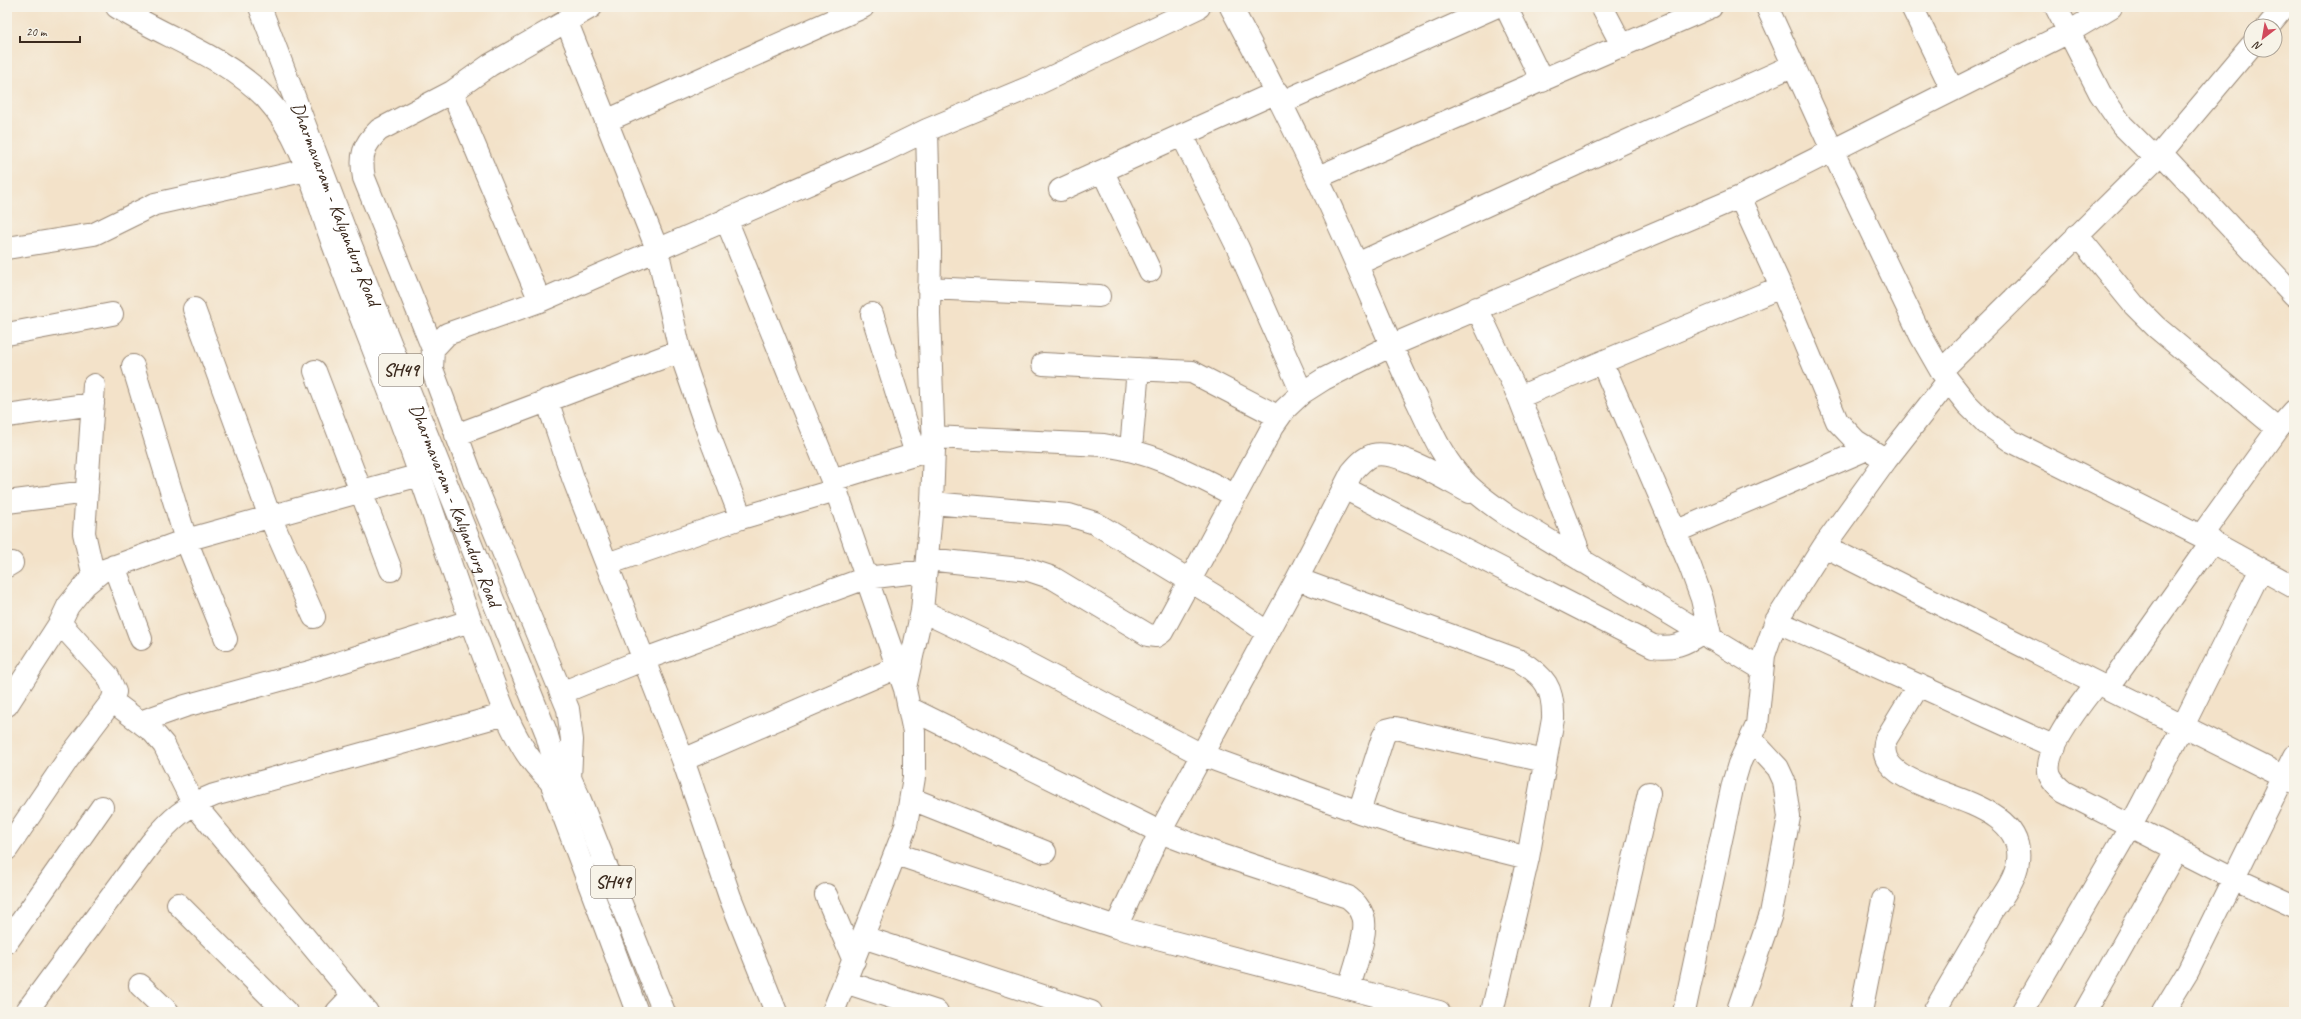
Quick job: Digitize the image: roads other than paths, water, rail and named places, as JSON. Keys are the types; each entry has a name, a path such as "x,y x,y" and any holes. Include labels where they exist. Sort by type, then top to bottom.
{"street":[{"path":"117,7 136,19 212,57 253,86 279,114 307,170 420,475 470,621 506,714 523,748 560,780 572,740 568,709 456,435 432,369 433,349 364,178 361,162 370,139 379,130 452,92 490,65 591,7"},
{"name":"Dharmavaram - Kalyandurg Road","path":"260,7 344,228 546,732 560,780 637,1012"},
{"path":"606,120 862,7"},
{"path":"433,349 447,334 540,301 882,152 927,130 1035,86 1200,7"},
{"path":"1231,7 1279,97 1318,177 1357,264 1390,346 1435,439 1447,460 1466,484 1484,499"},
{"path":"1060,190 1182,136 1495,7"},
{"path":"1506,7 1542,81"},
{"path":"1602,7 1623,47"},
{"path":"1318,177 1623,47 1712,7"},
{"path":"1767,7 1902,300 1944,376 1967,404 1987,424 2011,441 2206,539 2294,587"},
{"path":"1912,7 1952,89"},
{"path":"2056,7 2086,69 2110,109 2294,295"},
{"path":"561,693 645,659 866,578 926,565 1029,570 1040,573 1053,578 1148,635 1156,636 1162,632 1190,582 1234,495 1279,417 1302,393 1390,346 1740,196 1833,152 1952,89 2069,32 2112,7"},
{"path":"566,20 657,249 680,351 709,435 741,518"},
{"path":"1684,1012 1732,784 1739,764 1752,740 1757,725 1760,710 1762,669 1768,642 1776,621 1824,546 1944,376 2077,235 2158,156 2243,55"},
{"path":"1357,264 1794,65"},
{"path":"452,92 540,301"},
{"path":"908,699 922,612 932,503 927,447 930,288 927,130"},
{"path":"1182,136 1238,248 1302,393"},
{"path":"7,248 94,234 155,204 307,170"},
{"path":"1103,172 1150,271"},
{"path":"1740,196 1781,287 1830,407 1846,432 1867,449 1886,460"},
{"path":"726,219 834,485 908,699 915,752 912,799 906,826 833,1012"},
{"path":"2077,235 2134,305 2156,327 2278,429"},
{"path":"1519,398 1781,287"},
{"path":"930,288 1099,296"},
{"path":"1477,308 1519,398 1584,562"},
{"path":"194,309 270,517 314,617"},
{"path":"7,334 112,314"},
{"path":"872,314 927,447"},
{"path":"456,435 680,351"},
{"path":"1602,362 1702,599 1706,636"},
{"path":"1043,364 1192,372 1279,417"},
{"path":"132,366 186,540 226,639"},
{"path":"1131,449 1138,369"},
{"path":"315,372 391,570"},
{"path":"7,416 94,394 84,533 94,577"},
{"path":"547,400 573,478 645,659 683,760 730,897 776,1012"},
{"path":"2294,411 2278,429 2206,539 2103,686 2071,719 2055,747 2048,763 2049,775 2054,784 2064,792 2233,878 2294,906"},
{"path":"607,564 834,485 927,447 1104,445 1131,449 1160,458 1234,495"},
{"path":"1675,532 1867,449"},
{"path":"1116,927 1160,832 1268,634 1352,472 1360,462 1372,456 1384,454 1400,458 1484,499 1584,562 1762,669"},
{"path":"11,690 60,623 68,606 94,577 114,566 186,540 420,475"},
{"path":"1344,488 1653,646 1665,648 1676,646 1706,636"},
{"path":"7,502 87,492"},
{"path":"932,503 1055,513 1082,518 1108,531 1215,596 1268,634"},
{"path":"1824,546 2289,779"},
{"path":"114,566 141,639"},
{"path":"2022,1012 2131,825 2183,726 2261,569"},
{"path":"1297,579 1518,660 1533,669 1546,683 1553,700 1553,719 1528,858 1492,1012"},
{"path":"922,612 983,640 1202,755 1359,812 1408,828 1528,858"},
{"path":"140,722 185,706 313,672 470,621"},
{"path":"1776,621 2055,747"},
{"path":"7,849 68,759 112,701 115,692 108,676 60,623"},
{"path":"683,760 898,667"},
{"path":"1920,685 1886,739 1883,748 1885,759 1901,775 1996,815 2013,832 2019,845 2015,873 1934,1012"},
{"path":"908,699 1160,832 1215,853 1337,892 1353,901 1359,906 1364,917 1364,932 1349,988"},
{"path":"112,701 140,722 164,745 193,803 367,1012"},
{"path":"26,1012 151,843 167,824 193,803 214,794 506,714"},
{"path":"1359,812 1383,737 1387,730 1395,728 1545,761"},
{"path":"1739,1006 1771,914 1789,817 1784,781 1778,768 1752,740"},
{"path":"2163,1012 2188,971 2233,878 2289,779 2294,756"},
{"name":"Dharmavaram - Kalyandurg Road","path":"560,780 664,1012"},
{"path":"1599,1012 1649,793"},
{"path":"912,799 1045,852"},
{"path":"7,942 102,807"},
{"path":"2085,1012 2177,849"},
{"path":"896,854 1116,927 1439,1012"},
{"path":"826,895 854,961"},
{"path":"1861,1012 1883,900"},
{"path":"178,904 286,1012"},
{"path":"863,938 1091,1012"},
{"path":"845,982 937,1012"},
{"path":"140,985 168,1012"},
{"path":"337,1012 353,995"}]}
